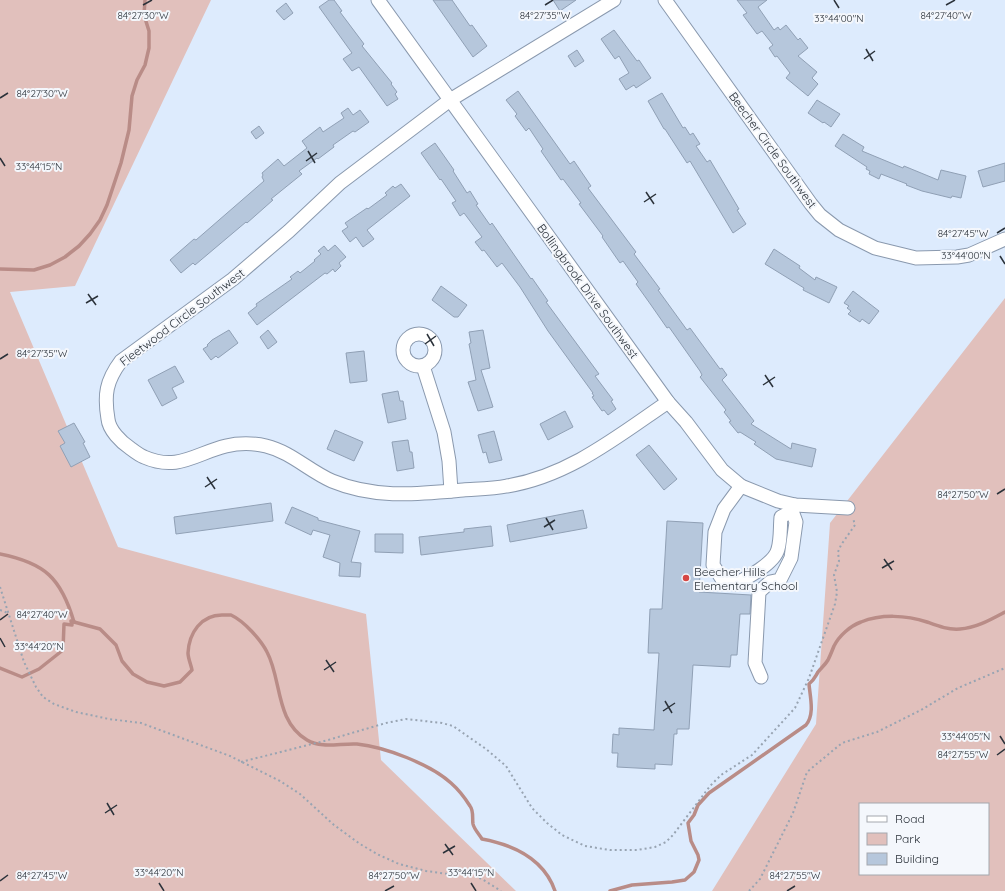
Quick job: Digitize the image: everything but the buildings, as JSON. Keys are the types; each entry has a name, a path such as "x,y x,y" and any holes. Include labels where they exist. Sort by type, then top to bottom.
{"street":[{"name":"Bollingbrook Drive Southwest","path":"378,0 668,402 686,422 722,470 741,486 794,508 848,508"},
{"name":"Fleetwood Circle Southwest","path":"614,0 450,100 340,184 234,279 120,361 108,386 105,400 108,423 122,443 144,457 160,461 175,462 189,460 226,446 250,444 267,446 285,453 330,480 357,490 389,494 451,491 507,486 555,473 584,458 668,402"},
{"name":"Beecher Circle Southwest","path":"665,0 811,204 820,215 839,230 875,248 916,258 957,258 969,255 1005,239"},
{"path":"423,366 444,432 449,461 451,491"},
{"path":"741,486 724,509 715,532 713,565 722,579 735,584 749,577 767,564 778,550 781,517 794,508 796,522 791,558 780,580 770,582 759,592 755,663 761,677"}],"path":[{"path":"241,762 406,719 442,723 453,726 486,749 506,766 532,808 546,823 562,835 585,846 610,850 637,850 656,847 666,842 721,775 752,755 795,708 809,678 835,604 837,592 834,574 839,561 838,552 841,544 855,525 848,508"},
{"path":"0,587 24,662 36,687 43,697 54,704 76,712 109,719 141,723 230,756 280,781 300,794 334,826 379,855 399,864 426,871 448,874 469,874 482,879 501,891"},
{"path":"0,610 9,614"},
{"path":"749,891 760,880 793,813 807,772 842,743 877,732 921,710 958,688 1005,668"}],"green space":[{"path":"0,0 211,0 75,286 10,292 118,547 366,614 381,760 516,891 0,891"},
{"path":"1005,298 1005,891 712,891 816,724 830,523"}],"waterway":[{"path":"0,269 34,270 50,265 65,257 79,246 100,220 107,205 121,163 129,130 132,96 137,80 145,65 149,48 149,31 144,15 145,0"},
{"path":"0,554 29,562 49,575 63,594 74,622"},
{"path":"610,891 632,885 685,880 694,872 699,860 691,841 688,823 694,815 698,805 709,793 806,725 809,721 811,711 809,684 827,662 839,639 849,629 869,619 894,616 911,618 947,628 960,629 988,621 1005,612"},
{"path":"74,622 100,629 116,645 122,661 133,674 147,682 164,686 180,682 192,670 188,655 189,646 198,626 208,618 231,615 252,631 267,652 272,663 284,711 289,722 297,732 313,743 325,745 357,744 368,746 394,753 431,769 457,788 464,797 472,810 475,830 482,839 505,845 526,855 536,862 550,880 555,891"},
{"path":"0,668 22,677 39,669 63,650 64,624 72,625 71,621 74,622"}],"place":[{"name":"Beecher Hills Elementary School","path":"686,578"}]}
